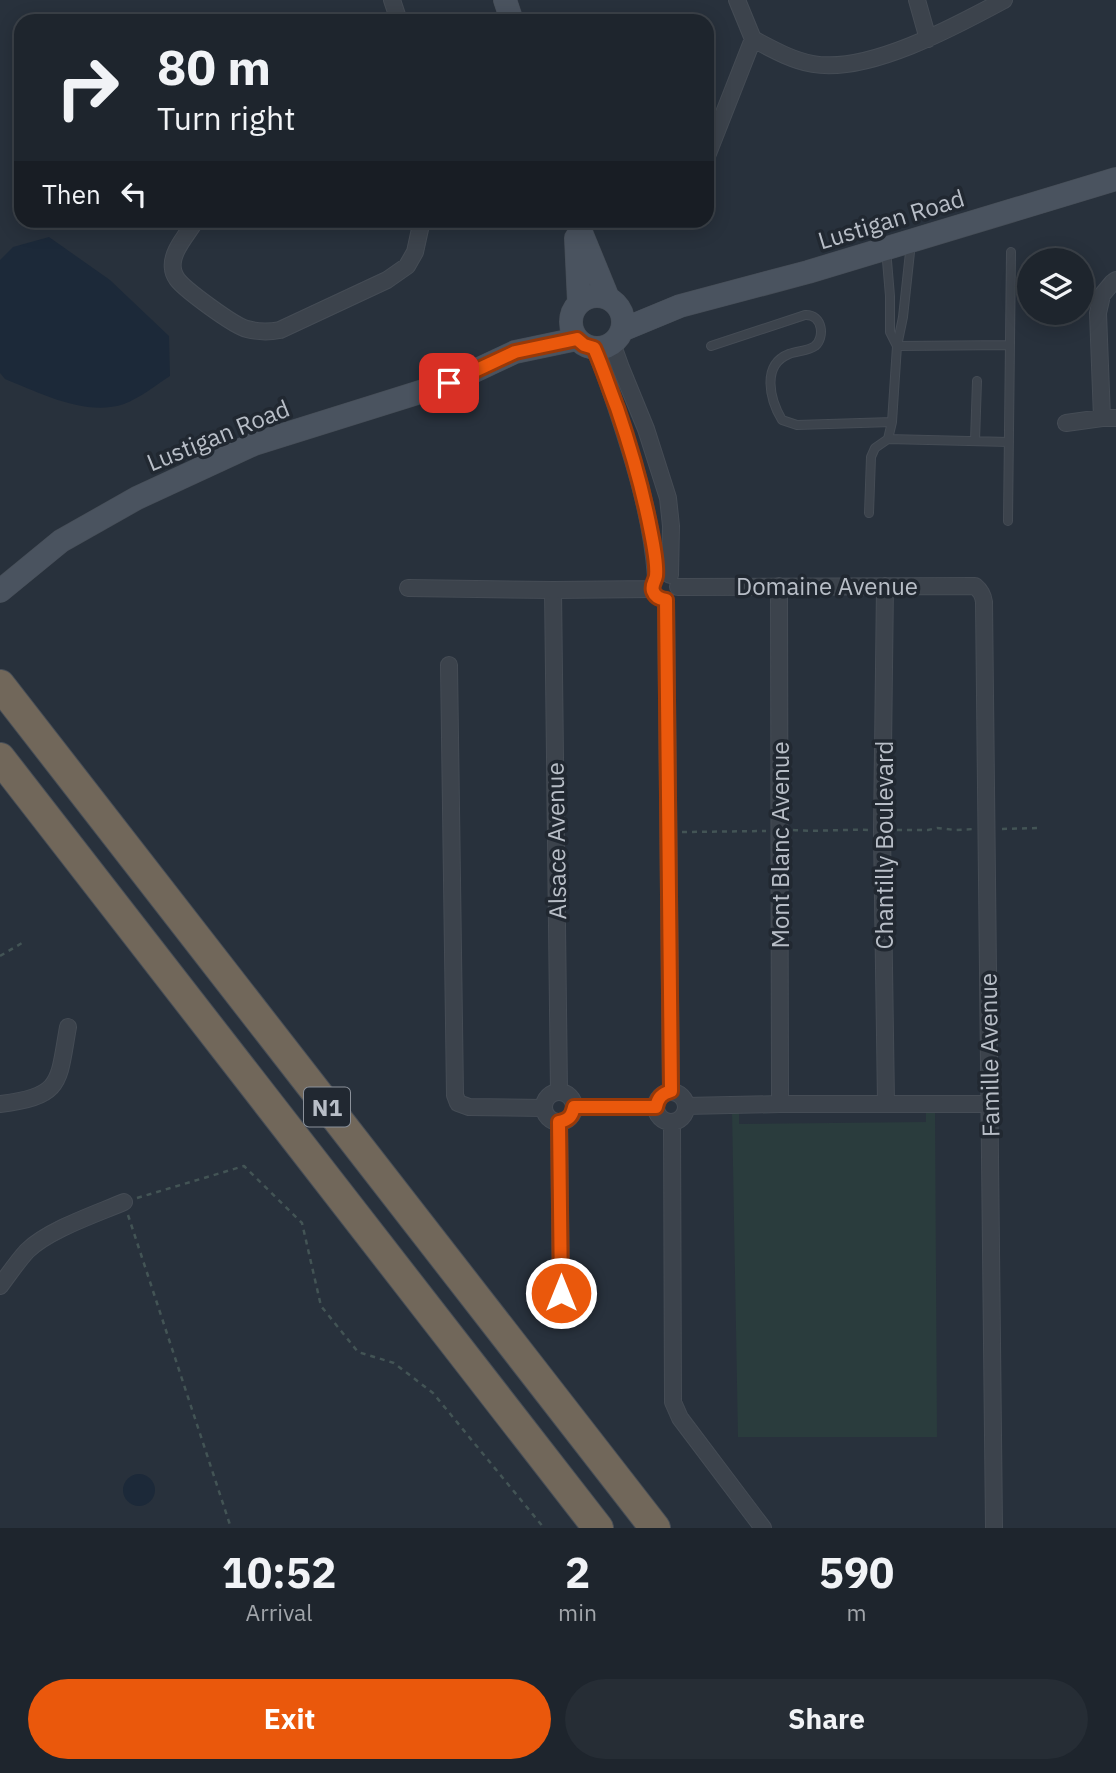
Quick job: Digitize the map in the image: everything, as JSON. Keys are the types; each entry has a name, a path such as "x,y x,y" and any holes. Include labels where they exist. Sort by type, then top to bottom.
{"highway":[{"name":"N1","path":"0,685 655,1528"},
{"name":"N1","path":"0,758 598,1528"}],"street":[{"path":"737,0 753,39 788,57 814,64 842,65 876,57 928,39 1004,0"},
{"path":"917,0 928,39"},
{"path":"714,138 753,39"},
{"name":"Lustigan Road","path":"515,352 601,340 680,306 808,272 1116,179"},
{"path":"191,228 175,253 175,276 232,322 245,329 268,332 280,330 387,280 407,267 415,251 420,228"},
{"path":"576,228 575,309 572,332 601,340"},
{"path":"579,228 612,301 623,316 601,340"},
{"path":"1066,423 1109,418 1098,313 1102,295 1116,281"},
{"path":"575,309 593,295 612,301"},
{"name":"Lustigan Road","path":"612,301 680,306"},
{"name":"Lustigan Road","path":"0,591 61,541 136,498 254,444 449,383 515,352 575,309"},
{"path":"601,340 656,461 668,502 671,526 664,582"},
{"path":"601,340 606,373 635,467 664,582 674,597 666,600 671,1091"},
{"path":"635,467 656,461"},
{"path":"646,507 668,502"},
{"name":"Domaine Avenue","path":"408,589 553,590 664,582 779,586 975,586"},
{"name":"Mont Blanc Avenue","path":"779,586 780,1104"},
{"name":"Chantilly Boulevard","path":"885,586 883,830 886,1103"},
{"name":"Famille Avenue","path":"975,586 981,590 984,602 994,1528"},
{"name":"Alsace Avenue","path":"553,590 559,1092"},
{"path":"449,665 455,1095 458,1103 468,1107 544,1108"},
{"path":"0,1104 44,1094 52,1087 60,1072 68,1027"},
{"path":"671,1091 678,1093 686,1106 679,1120 671,1122 658,1115 656,1107 663,1094 671,1091"},
{"path":"559,1092 572,1099 574,1107 567,1120 559,1122 552,1121 544,1108 551,1094 559,1092"},
{"path":"686,1106 989,1104"},
{"path":"574,1107 656,1107"},
{"path":"559,1122 561,1293"},
{"path":"671,1122 673,1402 680,1418 762,1528"},
{"path":"0,1286 29,1250 39,1243 75,1223 124,1202"}],"lane":[{"path":"888,439 892,422 897,346 912,240"},
{"path":"886,248 890,332 897,346"},
{"path":"1008,521 1011,252"},
{"path":"711,346 805,315 817,317 821,335 814,347 781,358 773,368 770,377 772,396 782,420 797,425 892,422"},
{"path":"897,346 1010,345"},
{"path":"975,440 976,381"},
{"path":"869,513 872,457 875,448 888,439 1009,442"}],"path":[{"path":"668,832 1038,828"},
{"path":"0,956 22,943"},
{"path":"231,1528 124,1202 244,1166 302,1223 321,1307 358,1352 394,1363 433,1393 544,1528"}],"shaded area":[{"path":"926,1109 935,1109 937,1437 738,1437 732,1111 739,1111 739,1124 926,1122"}],"water":[{"path":"49,237 110,280 169,336 170,376 124,404 94,408 63,402 5,379 0,373 0,260 13,247"},
{"path":"139,1474 150,1479 155,1490 150,1501 139,1506 128,1501 123,1490 128,1479"}],"route":[{"path":"449,383 515,352 577,339 594,348 606,373 646,507 656,577 652,582 652,589 655,595 666,600 671,1091 663,1094 656,1107 574,1107 567,1120 559,1122 561,1293"}]}
